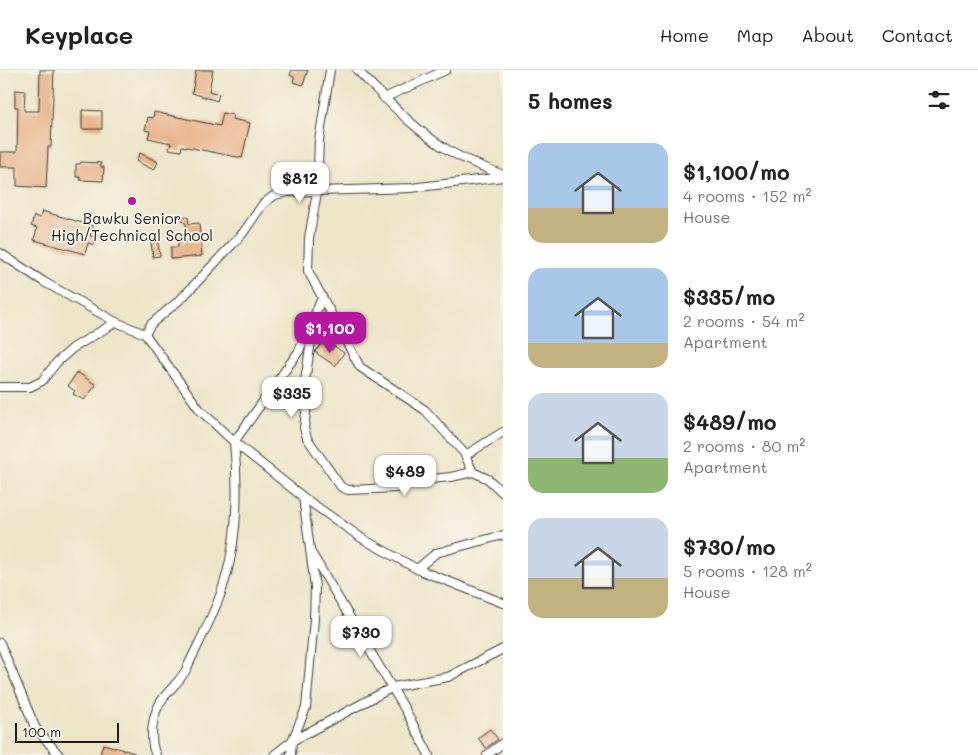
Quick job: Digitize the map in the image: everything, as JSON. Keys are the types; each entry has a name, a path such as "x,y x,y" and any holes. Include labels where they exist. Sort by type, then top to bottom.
{"street":[{"path":"330,70 319,141 317,192 307,267 360,367 416,402 466,455 469,467 473,472 488,479 503,493"},
{"path":"357,70 401,114 442,146 503,176"},
{"path":"384,98 446,70"},
{"path":"146,334 151,324 182,298 243,233 263,204 275,195 411,188 503,176"},
{"path":"0,254 44,282 116,322 146,334 200,410 234,442 302,498 363,539 417,569 503,603"},
{"path":"156,755 152,738 156,711 160,703 182,678 222,589 236,524 238,482 234,442 289,366 308,332 322,298"},
{"path":"0,387 30,387 42,381 57,362 73,348 116,322"},
{"path":"308,332 311,341 304,388 307,405 304,428 307,438 340,487 348,490 396,488 412,481 450,477 473,472"},
{"path":"466,455 503,432"},
{"path":"291,755 292,741 306,708 314,619 311,552 302,498"},
{"path":"417,569 436,553 503,535"},
{"path":"311,552 392,688 429,755"},
{"path":"0,643 35,727 59,755"},
{"path":"274,755 292,741 371,697 392,688 448,677 503,648"},
{"path":"487,755 503,743"}],"building":[{"path":"40,70 54,70 51,147 48,147 46,188 17,186 17,167 0,167 0,152 17,152 18,107 15,107 15,90 25,91 24,111 39,111"},
{"path":"196,70 213,70 209,91 219,94 217,101 192,93"},
{"path":"292,70 308,70 303,85 293,82 294,77 290,75"},
{"path":"82,110 102,111 102,129 82,129"},
{"path":"154,112 220,126 223,113 233,115 232,119 250,123 242,158 182,146 181,151 169,149 171,143 148,138 150,131 145,130 148,117 153,118"},
{"path":"140,153 158,162 154,170 136,161"},
{"path":"81,162 101,163 101,167 104,167 103,181 80,180 80,177 76,177 76,164"},
{"path":"42,211 93,226 90,236 96,237 94,245 88,243 85,254 34,240 37,228 31,226 34,216 40,218"},
{"path":"185,216 188,217 189,224 199,223 202,256 171,259 171,247 178,247 178,243 187,242 186,224 182,220"},
{"path":"157,235 160,256 153,257 150,236"},
{"path":"322,343 332,350 334,346 344,353 335,366 315,352"},
{"path":"77,372 96,385 84,400 73,394 75,391 68,386"},
{"path":"490,729 498,739 486,748 478,738"},
{"path":"103,744 135,753 134,755 100,755"}],"place":[{"name":"Bawku Senior High/Technical School","path":"132,201"}]}
